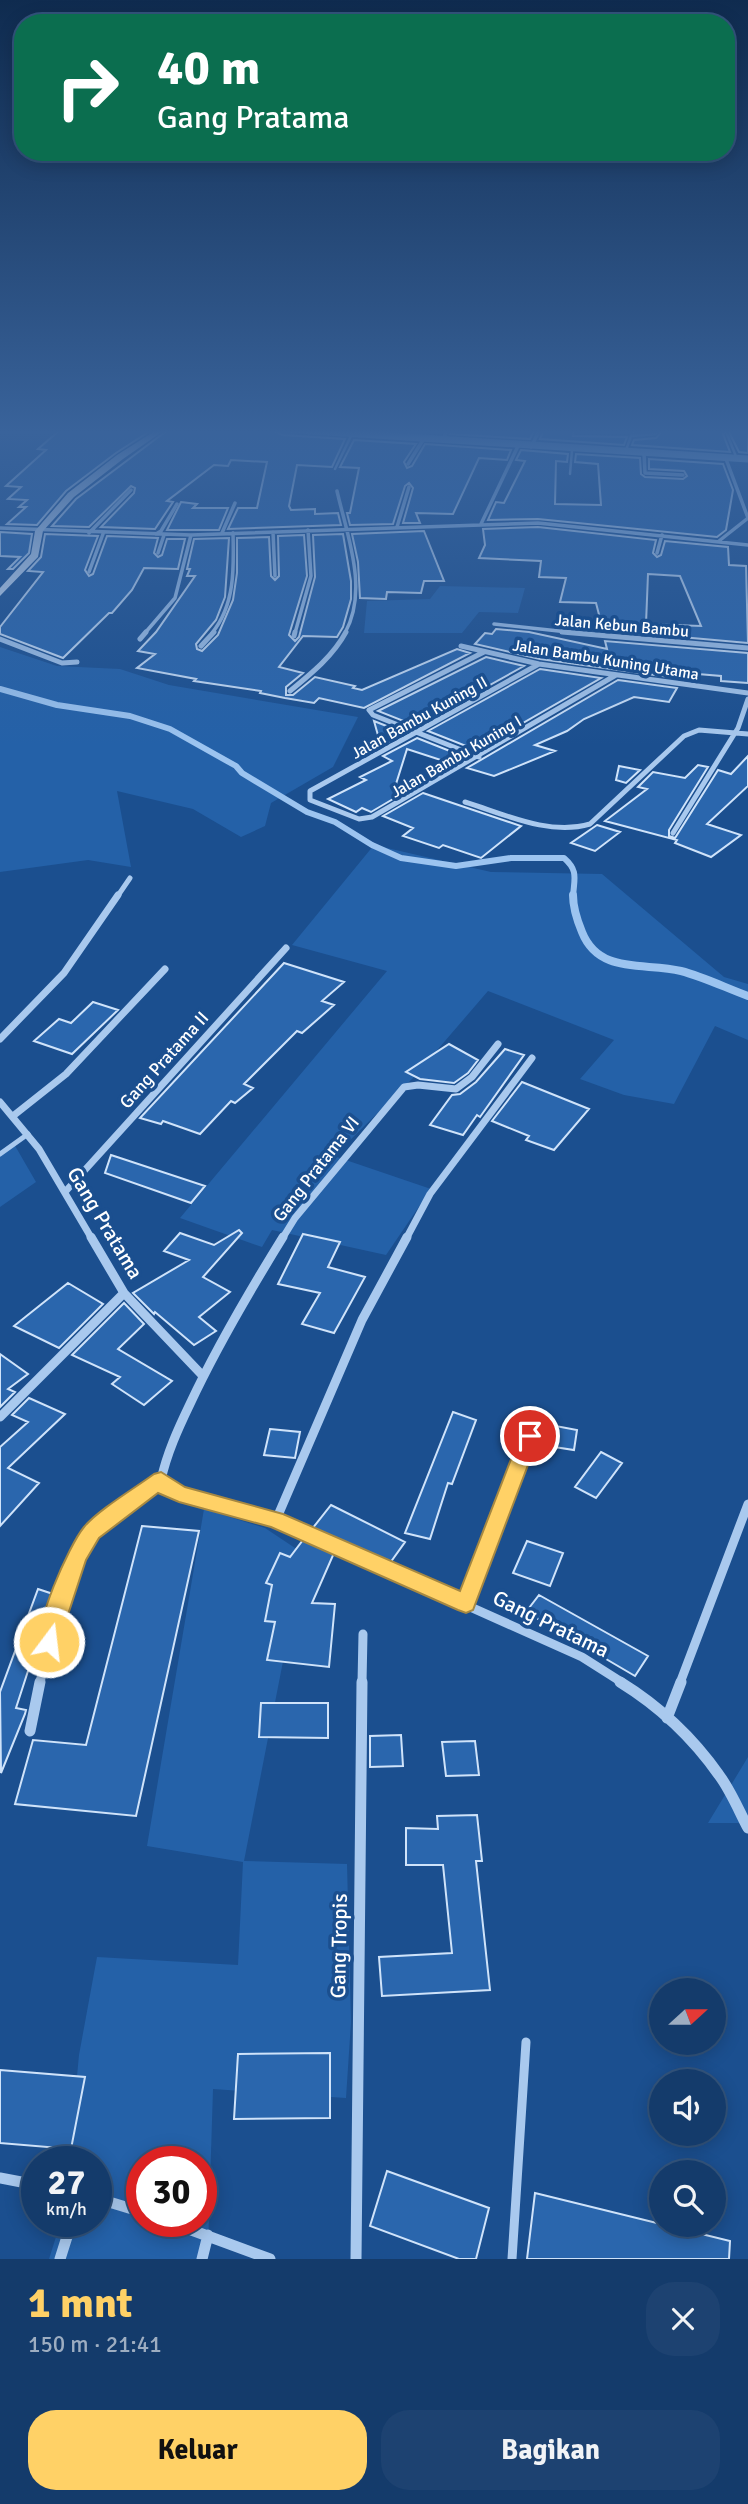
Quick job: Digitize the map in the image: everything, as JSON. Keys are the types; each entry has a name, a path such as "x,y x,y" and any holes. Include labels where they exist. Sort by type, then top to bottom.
{"main road":[{"path":"0,593 35,555 38,534"}],"street":[{"path":"89,572 103,534"},
{"path":"159,534 200,534"},
{"path":"201,646 222,622 232,578 233,534"},
{"path":"273,534 275,576"},
{"path":"295,636 311,576 308,534"},
{"path":"290,691 317,671 332,655 353,618 358,585 346,534"},
{"path":"657,534 748,545"},
{"path":"719,541 727,534"},
{"path":"158,553 164,535"},
{"path":"140,639 175,598 191,535"},
{"path":"657,553 662,535"},
{"name":"Jalan Kebun Bambu","path":"494,624 638,640 748,648"},
{"path":"0,639 62,663 77,662"},
{"name":"Jalan Bambu Kuning Utama","path":"461,646 539,664 748,693"},
{"path":"480,757 373,715 369,710 484,652"},
{"name":"Jalan Bambu Kuning II","path":"310,791 539,664"},
{"name":"Jalan Bambu Kuning I","path":"310,791 310,800 359,819 372,817 480,757 616,675"},
{"path":"673,833 736,731 748,699"},
{"path":"465,802 549,827 582,828 590,824 684,736 699,730 748,734"},
{"path":"0,1039 64,973 130,878"},
{"name":"Gang Pratama II","path":"65,1192 286,948"},
{"path":"13,1116 66,1074 165,969"},
{"name":"Gang Pratama VI","path":"203,1376 244,1300 295,1217 397,1094 410,1084 446,1090 461,1086 498,1044"},
{"path":"276,1520 362,1320 430,1194 532,1058"},
{"name":"Gang Pratama","path":"0,1102 28,1134 124,1293 203,1376"},
{"path":"0,1417 124,1293"},
{"path":"30,1731 54,1619 76,1557 92,1532 161,1480 166,1457 203,1376"},
{"path":"466,1604 530,1436"},
{"name":"Gang Pratama","path":"161,1480 165,1487 179,1494 276,1520 582,1657 638,1693 687,1735 721,1777 748,1828"},
{"path":"667,1718 748,1504"},
{"name":"Gang Tropis","path":"356,2259 363,1634"},
{"path":"0,2178 21,2183"},
{"path":"60,2259 67,2237"},
{"path":"202,2259 208,2237"},
{"path":"213,2237 270,2259"}],"lane":[{"path":"0,1154 28,1134"},
{"path":"512,2259 526,2042"}],"shaded area":[{"path":"440,586 525,588 518,613 479,612 462,633 364,633 367,601 430,599"},
{"path":"0,647 57,666 120,669 169,685 358,717 333,767 271,803 265,826 241,837 193,809 117,791 131,867 88,860 0,872"},
{"path":"374,845 491,872 602,874 724,977 748,984 748,1040 715,1026 674,1104 624,1095 580,1079 614,1040 488,991 414,1077 334,1156 431,1189 386,1255 272,1230 262,1247 180,1218 387,971 292,945"},
{"path":"14,1144 36,1182 0,1207 0,1153"},
{"path":"204,1509 265,1528 304,1554 244,1861 347,1864 351,2022 346,2098 213,2089 211,2146 126,2146 126,2237 208,2237 205,2259 49,2259 56,2237 112,2237 112,2146 70,2146 79,2055 97,1957 238,1965 243,1862 147,1846"},
{"path":"748,1757 748,1823 708,1823"}],"building":[{"path":"0,534 32,534 29,553 13,569 8,569 20,557 0,556"},
{"path":"45,534 98,536 85,570 89,576 93,574 107,536 158,538 154,553 158,557 162,555 167,539 185,539 178,569 144,568 132,590 112,613 63,658 0,634 0,627 43,572 28,571 41,557"},
{"path":"343,534 351,581 351,599 343,627 337,637 303,636 279,667 303,673 286,687 286,695 293,695 315,677 362,690 457,649 470,653 364,708 319,698 314,703 285,698 137,668 155,654 138,651 156,632 195,576 187,576 194,539 229,538 225,597 216,620 196,644 197,649 202,651 218,635 233,600 237,573 237,538 269,537 271,576 275,580 279,576 278,536 304,535 307,576 289,635 295,641 299,637 315,577 313,535"},
{"path":"352,534 425,534 444,581 424,581 421,593 387,592 386,599 360,598 358,562"},
{"path":"484,534 605,534 656,540 653,553 657,557 661,555 665,541 728,547 729,565 746,566 748,643 603,630 596,603 560,602 566,578 539,577 541,561 479,558 485,545","holes":["648,574 680,576 701,626 646,624"]},
{"path":"691,534 720,534 717,537"},
{"path":"496,629 529,632 607,649 605,641 748,653 748,683 721,681 721,676 686,673 683,679 540,659 475,644 485,633 492,634"},
{"path":"486,657 524,666 416,726 378,711"},
{"path":"540,669 601,678 476,750 428,731"},
{"path":"618,680 677,688 669,702 634,697 584,719 567,731 535,745 555,751 494,776 467,768"},
{"path":"374,721 404,733 381,746"},
{"path":"417,738 465,757 453,764 407,749 396,784 410,789 371,812 362,808 356,812 328,799 366,780 360,777 392,761 383,756"},
{"path":"748,756 748,786 707,824 741,835 711,857 675,843 677,840 605,821 647,789 638,787 653,772 685,778 698,765 708,767 669,830 669,836 675,838 718,770 731,774"},
{"path":"619,766 640,770 626,783 616,780"},
{"path":"423,793 521,826 481,858 443,845 439,848 403,836 413,828 383,816"},
{"path":"597,825 620,832 595,851 571,843"},
{"path":"284,963 344,982 322,1001 334,1005 302,1033 297,1031 244,1084 253,1088 235,1103 231,1101 200,1134 163,1121 161,1124 140,1118"},
{"path":"93,1002 118,1010 72,1054 34,1041 59,1019 71,1023"},
{"path":"449,1044 478,1060 468,1073 454,1083 420,1079 406,1072"},
{"path":"505,1049 524,1055 480,1117 477,1115 463,1135 430,1125 452,1095 460,1094 476,1082"},
{"path":"522,1082 589,1109 554,1150 526,1140 529,1136 492,1121"},
{"path":"111,1155 205,1186 191,1203 105,1173"},
{"path":"239,1230 242,1233 203,1277 230,1292 199,1317 216,1331 194,1345 155,1312 154,1314 133,1293 189,1260 164,1251 180,1233 214,1245"},
{"path":"303,1234 340,1242 328,1267 365,1277 334,1333 302,1324 320,1293 278,1284"},
{"path":"68,1283 103,1304 59,1348 14,1326"},
{"path":"124,1303 144,1324 118,1349 172,1381 144,1405 112,1384 120,1377 72,1355"},
{"path":"0,1354 28,1374 8,1389 15,1392 0,1407"},
{"path":"29,1398 65,1414 8,1468 39,1483 0,1526 0,1447 28,1422 12,1415"},
{"path":"453,1412 476,1420 452,1484 448,1483 430,1539 405,1533"},
{"path":"545,1424 577,1430 574,1450 541,1445"},
{"path":"270,1429 300,1432 295,1458 264,1455"},
{"path":"601,1452 622,1463 596,1498 575,1487"},
{"path":"331,1505 405,1542 390,1563 312,1529"},
{"path":"142,1526 199,1531 136,1816 15,1804 33,1740 86,1745"},
{"path":"303,1540 334,1553 312,1603 335,1604 329,1667 267,1660 275,1622 265,1621 272,1585 266,1583 280,1553 290,1557"},
{"path":"527,1541 563,1553 550,1586 513,1573"},
{"path":"38,1589 53,1594 16,1708 26,1710 25,1714 1,1773 0,1692"},
{"path":"539,1595 648,1656 635,1676 526,1612"},
{"path":"261,1703 328,1703 328,1738 259,1737"},
{"path":"401,1735 403,1766 370,1767 370,1736"},
{"path":"475,1741 479,1775 446,1776 442,1742"},
{"path":"477,1815 482,1861 476,1861 490,1990 382,1996 379,1957 452,1953 443,1865 406,1865 406,1828 438,1829 437,1816"},
{"path":"330,2053 330,2118 234,2119 238,2054"},
{"path":"0,2070 85,2077 72,2146 0,2143"},
{"path":"387,2171 489,2208 476,2259 459,2259 370,2226"},
{"path":"535,2193 649,2221 649,2237 714,2237 730,2241 729,2259 527,2259"}],"waterway":[{"path":"0,689 57,705 130,716 170,729 236,766 242,773 307,812 335,822 372,845 401,858 456,866 511,858 564,858 574,871 573,896"},
{"path":"573,896 582,932 590,946 600,955 624,964 681,971 748,996"}],"route":[{"path":"49,1642 54,1619 76,1557 92,1532 161,1480 165,1487 179,1494 276,1520 466,1604 530,1436"}]}
